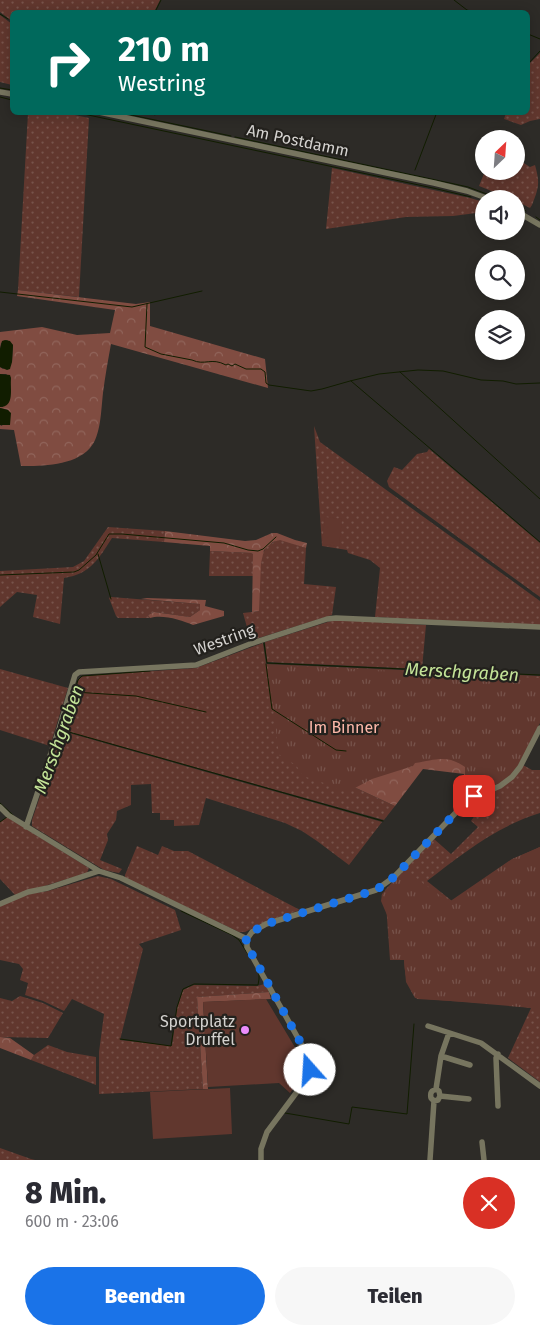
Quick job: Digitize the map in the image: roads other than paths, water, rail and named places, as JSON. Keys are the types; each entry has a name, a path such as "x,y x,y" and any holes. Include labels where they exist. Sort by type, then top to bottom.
{"street":[{"name":"Am Postdamm","path":"113,115 434,183 475,194"},
{"path":"525,216 540,225"},
{"name":"Westring","path":"26,827 75,675 79,672 196,665 250,644 327,619 336,618 540,627"},
{"path":"246,939 252,932 266,924 376,890 386,884 468,800 500,786 512,777 520,767 540,728"},
{"path":"0,807 26,827 99,871 121,878 246,939 248,947 308,1056 310,1063 308,1077 267,1132 261,1149 261,1160"},
{"path":"90,874 91,866"},
{"path":"0,904 28,892 48,888 99,871"},
{"path":"428,1026 481,1043 540,1086"},
{"path":"440,1096 439,1091 436,1089 441,1056 449,1033"},
{"path":"498,1054 496,1058 498,1106"},
{"path":"441,1056 470,1065"},
{"path":"430,1160 434,1101 430,1094 436,1089"},
{"path":"440,1096 470,1099"},
{"path":"434,1101 438,1100 440,1096"},
{"path":"482,1142 484,1160"}],"waterway":[{"path":"156,10 161,0"},
{"path":"454,0 467,10"},
{"path":"0,14 8,19"},
{"path":"530,35 540,39"},
{"path":"530,62 540,51"},
{"path":"0,88 10,90"},
{"path":"0,97 10,100"},
{"path":"88,115 471,197"},
{"path":"131,115 231,136"},
{"path":"415,170 436,115"},
{"path":"235,137 476,190"},
{"path":"536,217 540,220"},
{"path":"0,292 132,307 202,291"},
{"path":"147,304 145,347 161,354 197,362 216,362 232,366 235,364 246,369 261,369 265,372 266,383 269,385 311,391 379,374 418,370 443,371 481,380 503,381 516,384 540,383"},
{"path":"400,372 540,499"},
{"path":"351,381 540,542"},
{"path":"0,575 74,572 96,555 109,534 224,543 258,551 276,537"},
{"path":"98,554 111,599"},
{"name":"Merschgraben","path":"264,643 267,663 540,675"},
{"path":"266,664 272,709 336,750 346,751"},
{"name":"Merschgraben","path":"64,721 78,680 82,676 150,671"},
{"path":"74,692 136,696 206,712"},
{"path":"62,730 383,821"},
{"name":"Merschgraben","path":"0,803 13,815"},
{"path":"0,822 7,817"},
{"path":"181,911 232,935 239,940 249,956"},
{"path":"120,1039 171,1046 177,1007 183,989 194,984 258,985 259,972"},
{"path":"285,1113 349,1124 352,1107 407,1114 414,1024"}],"place":[{"name":"Sportplatz Druffel","path":"245,1030"}],"park label":[{"name":"Im Binner","path":"344,727"}]}
